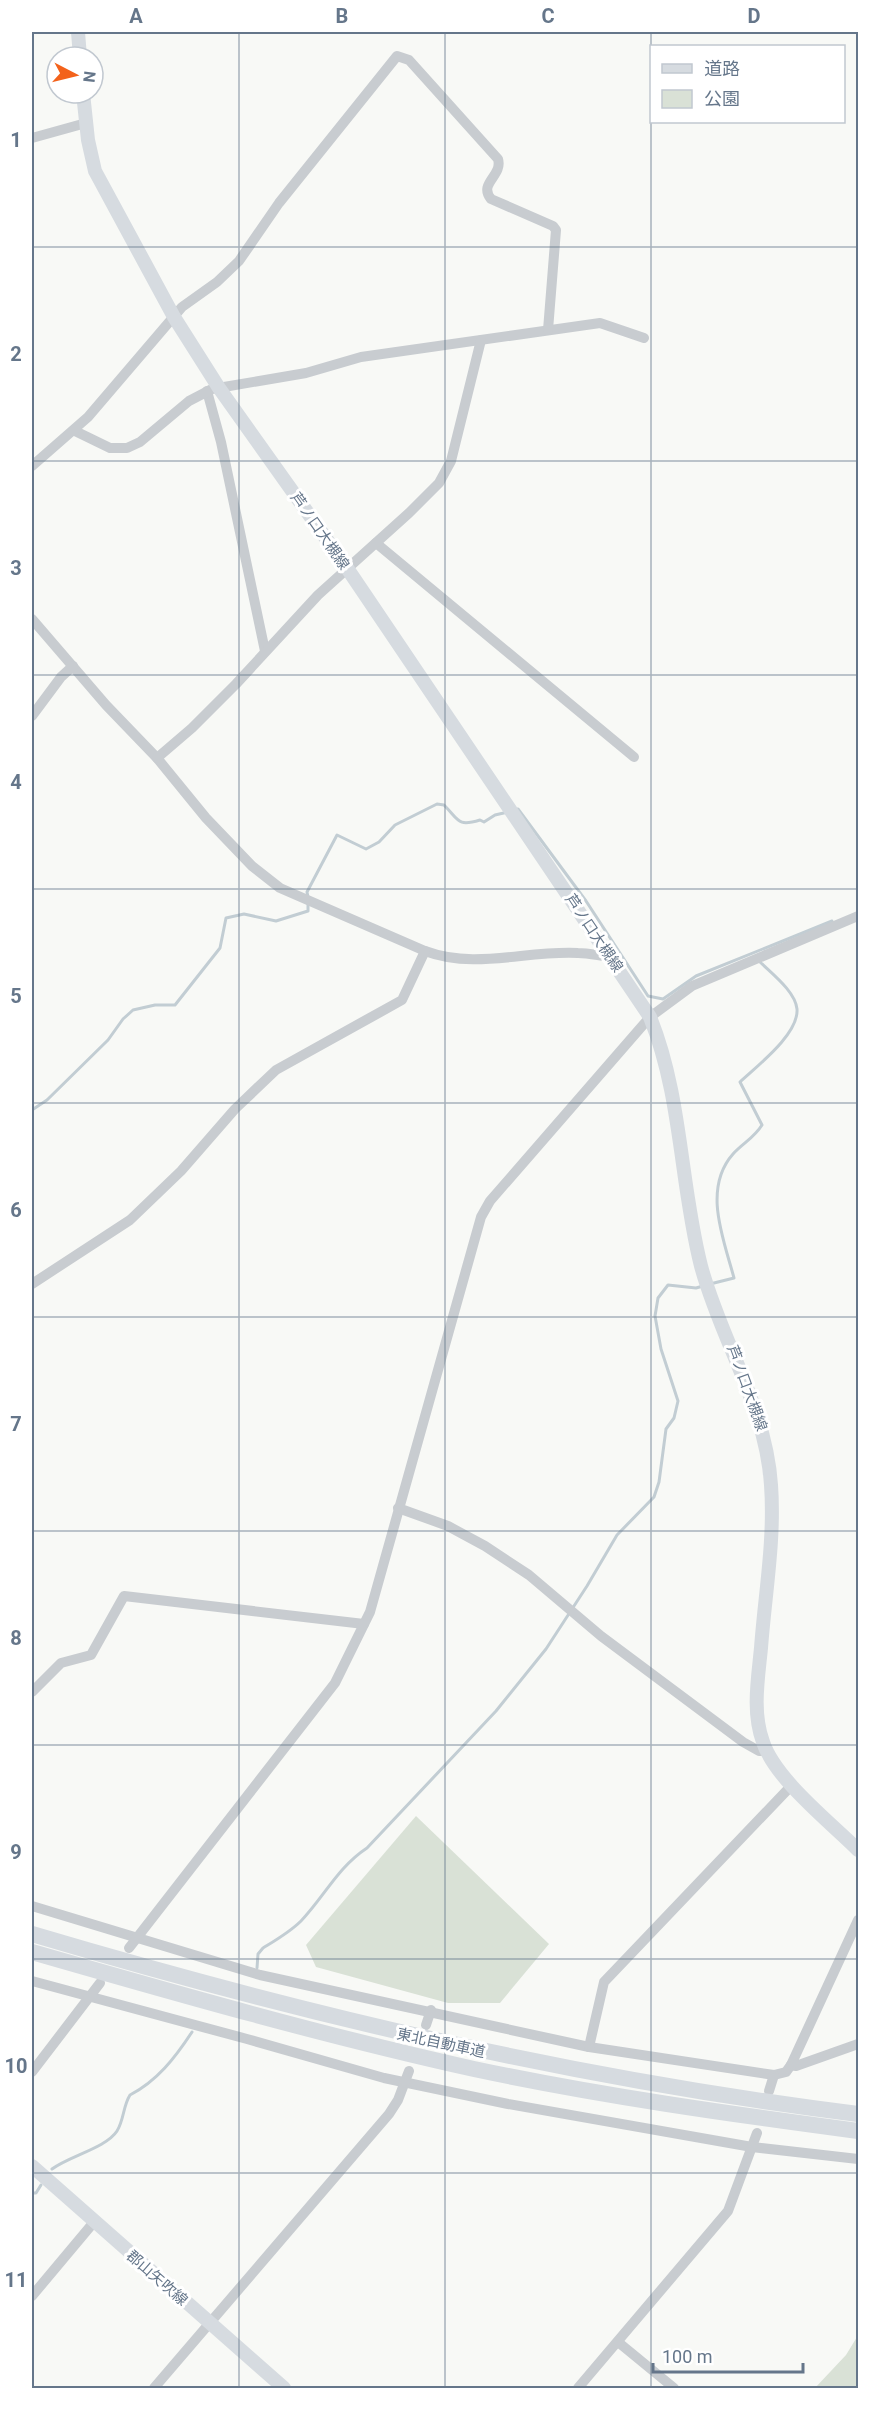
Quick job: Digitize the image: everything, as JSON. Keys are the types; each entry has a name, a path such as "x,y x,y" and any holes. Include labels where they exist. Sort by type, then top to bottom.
{"highway":[{"name":"東北自動車道","path":"32,1935 305,2010 468,2049 651,2084 858,2114"},
{"name":"東北自動車道","path":"32,1952 300,2027 475,2069 626,2098 858,2131"}],"main road":[{"name":"芦ノ口大槻線","path":"84,105 95,171 213,390 346,568 650,1017 668,1080 702,1270 757,1412 768,1449 771,1528 757,1696 759,1729 766,1751 792,1785 858,1850"},
{"name":"郡山矢吹線","path":"32,2166 284,2388"}],"street":[{"path":"32,466 75,430 182,308 217,282 245,254 279,203 397,57 401,56 409,60 498,159 498,168 487,186 487,193 491,199 556,230 548,330"},
{"path":"32,138 86,123"},
{"path":"75,430 110,448 127,448 140,442 189,401 213,390 306,373 361,357 600,322 644,338"},
{"path":"156,758 199,721 279,633 346,568 430,494 446,473 451,461 482,340"},
{"path":"213,390 221,442 265,651"},
{"path":"375,543 634,758"},
{"path":"32,619 219,832 252,866 280,888 425,951 449,959 471,961 578,953 611,957"},
{"path":"32,716 61,677 73,666"},
{"path":"129,1948 335,1683 370,1612 481,1217 496,1193 650,1017 692,986 858,916"},
{"path":"32,1284 130,1220 182,1171 235,1109 276,1070 402,1000 425,951"},
{"path":"398,1508 448,1526 510,1562 548,1589 628,1657 733,1735 757,1750 766,1751"},
{"path":"32,1692 61,1663 91,1655 124,1596 364,1624"},
{"path":"589,2047 604,1982 792,1785"},
{"path":"32,1906 261,1975 431,2010 589,2047 774,2075 786,2072 791,2065 858,1920"},
{"path":"32,1981 404,2082 508,2104 752,2147 858,2159"},
{"path":"32,2072 100,1983"},
{"path":"426,2025 431,2010"},
{"path":"791,2065 796,2066 858,2044"},
{"path":"154,2388 389,2114 409,2071"},
{"path":"769,2091 774,2075"},
{"path":"578,2388 728,2211 757,2133"},
{"path":"32,2296 94,2222"},
{"path":"618,2342 674,2388"}],"green space":[{"path":"416,1816 549,1944 500,2003 448,2003 316,1967 306,1945"},
{"path":"857,2337 858,2388 815,2388 846,2355"}],"waterway":[{"path":"308,897 307,892 337,835 366,849 379,842 395,825 437,804 444,805 459,821 467,823 480,820 484,822 495,815 508,812"},
{"path":"514,810 518,809 586,901 648,996 663,999 696,976 832,921"},
{"path":"32,1110 47,1100 108,1040 123,1019 133,1010 155,1005 175,1005 220,948 226,918 244,914 276,921 308,911 308,904"},
{"path":"710,1284 734,1278 718,1215 719,1183 724,1168 733,1154 762,1125 740,1082 776,1049 796,1019 797,1009 792,996 759,961"},
{"path":"257,1968 258,1954 263,1948 301,1921 339,1873 367,1848 496,1711 546,1649 617,1535 654,1497 659,1482 666,1429 674,1418 678,1401 661,1349 655,1316 658,1298 668,1285 696,1288 703,1286"},
{"path":"52,2169 112,2137 119,2127 130,2095 149,2083 165,2068 192,2032"},
{"path":"32,2193 36,2193 41,2185"}]}
